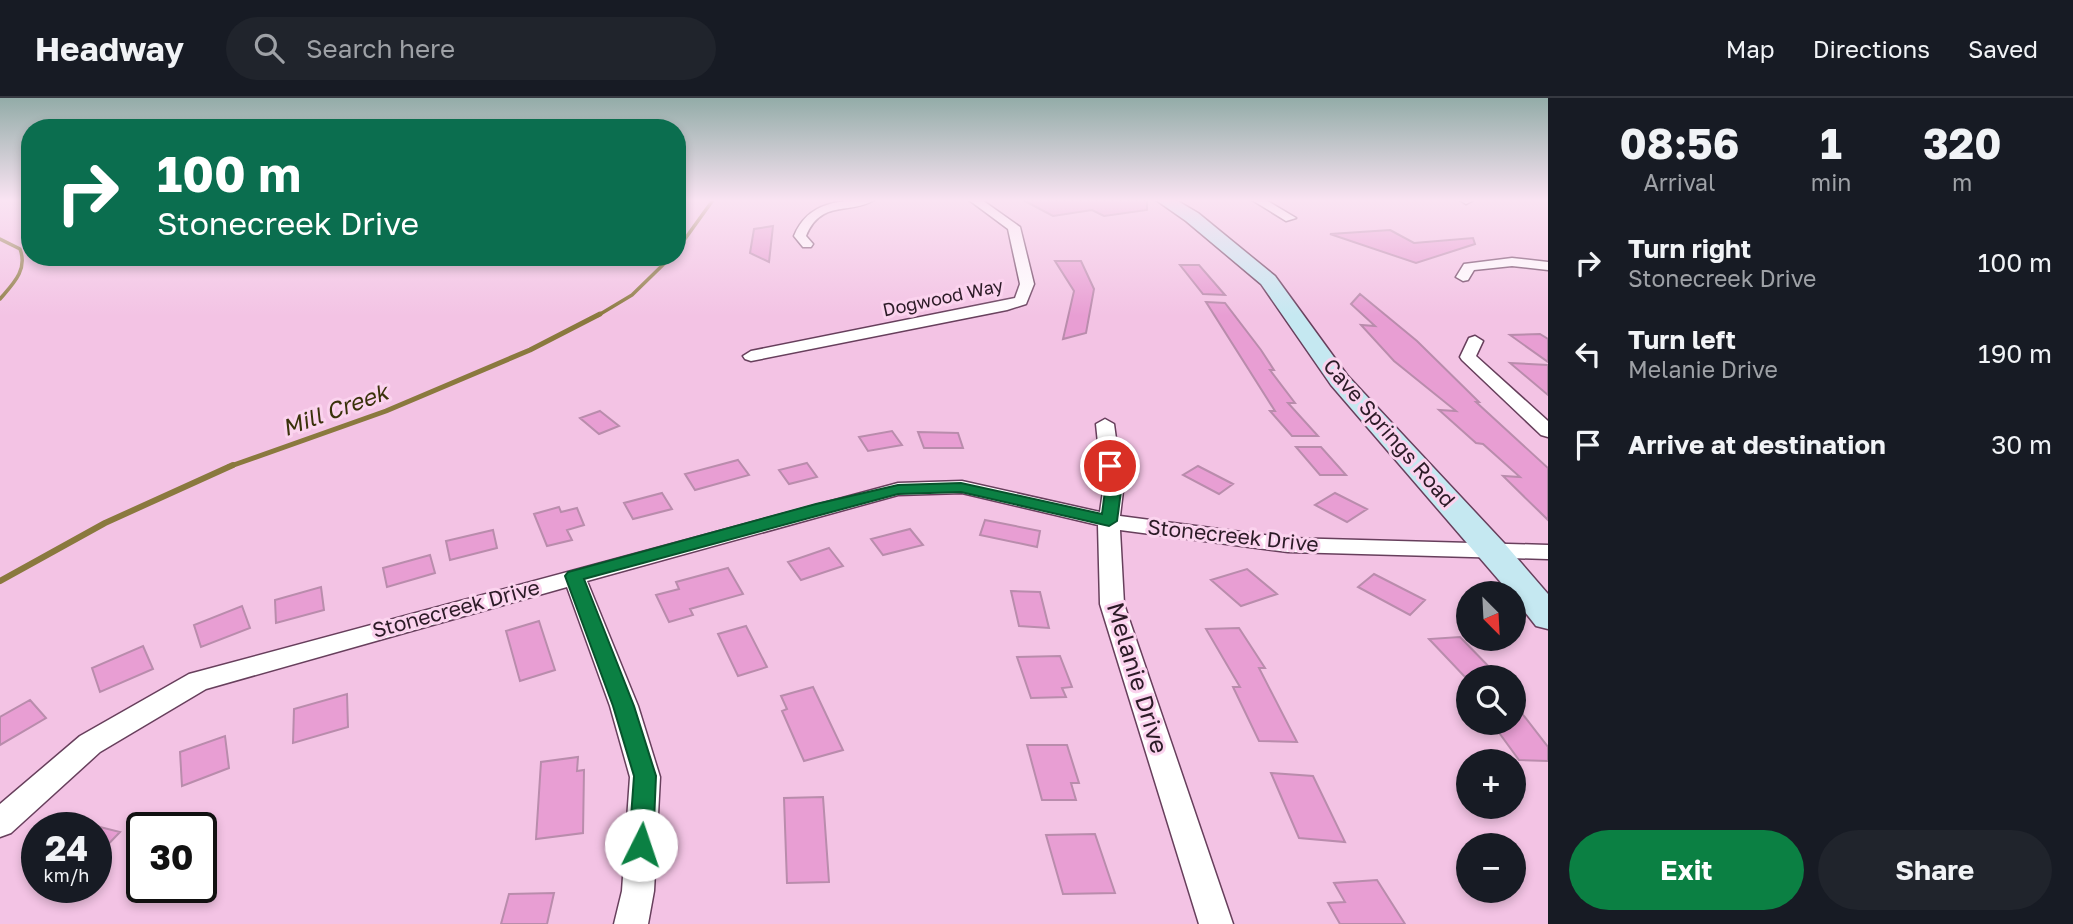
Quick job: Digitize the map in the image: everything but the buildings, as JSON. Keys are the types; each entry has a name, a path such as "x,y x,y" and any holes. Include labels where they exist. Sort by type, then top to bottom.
{"street":[{"path":"802,239 807,244"},
{"name":"Dogwood Way","path":"751,356 1007,306 1021,301 1027,284 1017,239"},
{"name":"Cave Springs Road","path":"1218,239 1268,281 1339,380 1493,550 1548,617"},
{"path":"1463,277 1469,267 1512,262 1548,266"},
{"path":"1475,341 1468,357 1548,432"},
{"name":"Melanie Drive","path":"1105,424 1113,491 1109,521 1112,604 1216,924"},
{"name":"Stonecreek Drive","path":"0,822 90,744 198,681 898,489 961,487 1109,521 1182,533 1288,545 1548,552"},
{"path":"574,576 624,706 645,776 638,891 631,924"}],"waterway":[{"path":"0,239 20,249 21,253"},
{"path":"0,299 18,276 22,266"},
{"name":"Mill Creek","path":"597,316 632,295 662,266"},
{"name":"Mill Creek","path":"231,466 386,411 530,350 600,314"},
{"name":"Mill Creek","path":"0,581 105,523 231,466"}],"route":[{"path":"641,845 645,776 624,706 574,576 898,489 961,487 1109,521 1113,491 1110,466"}]}
